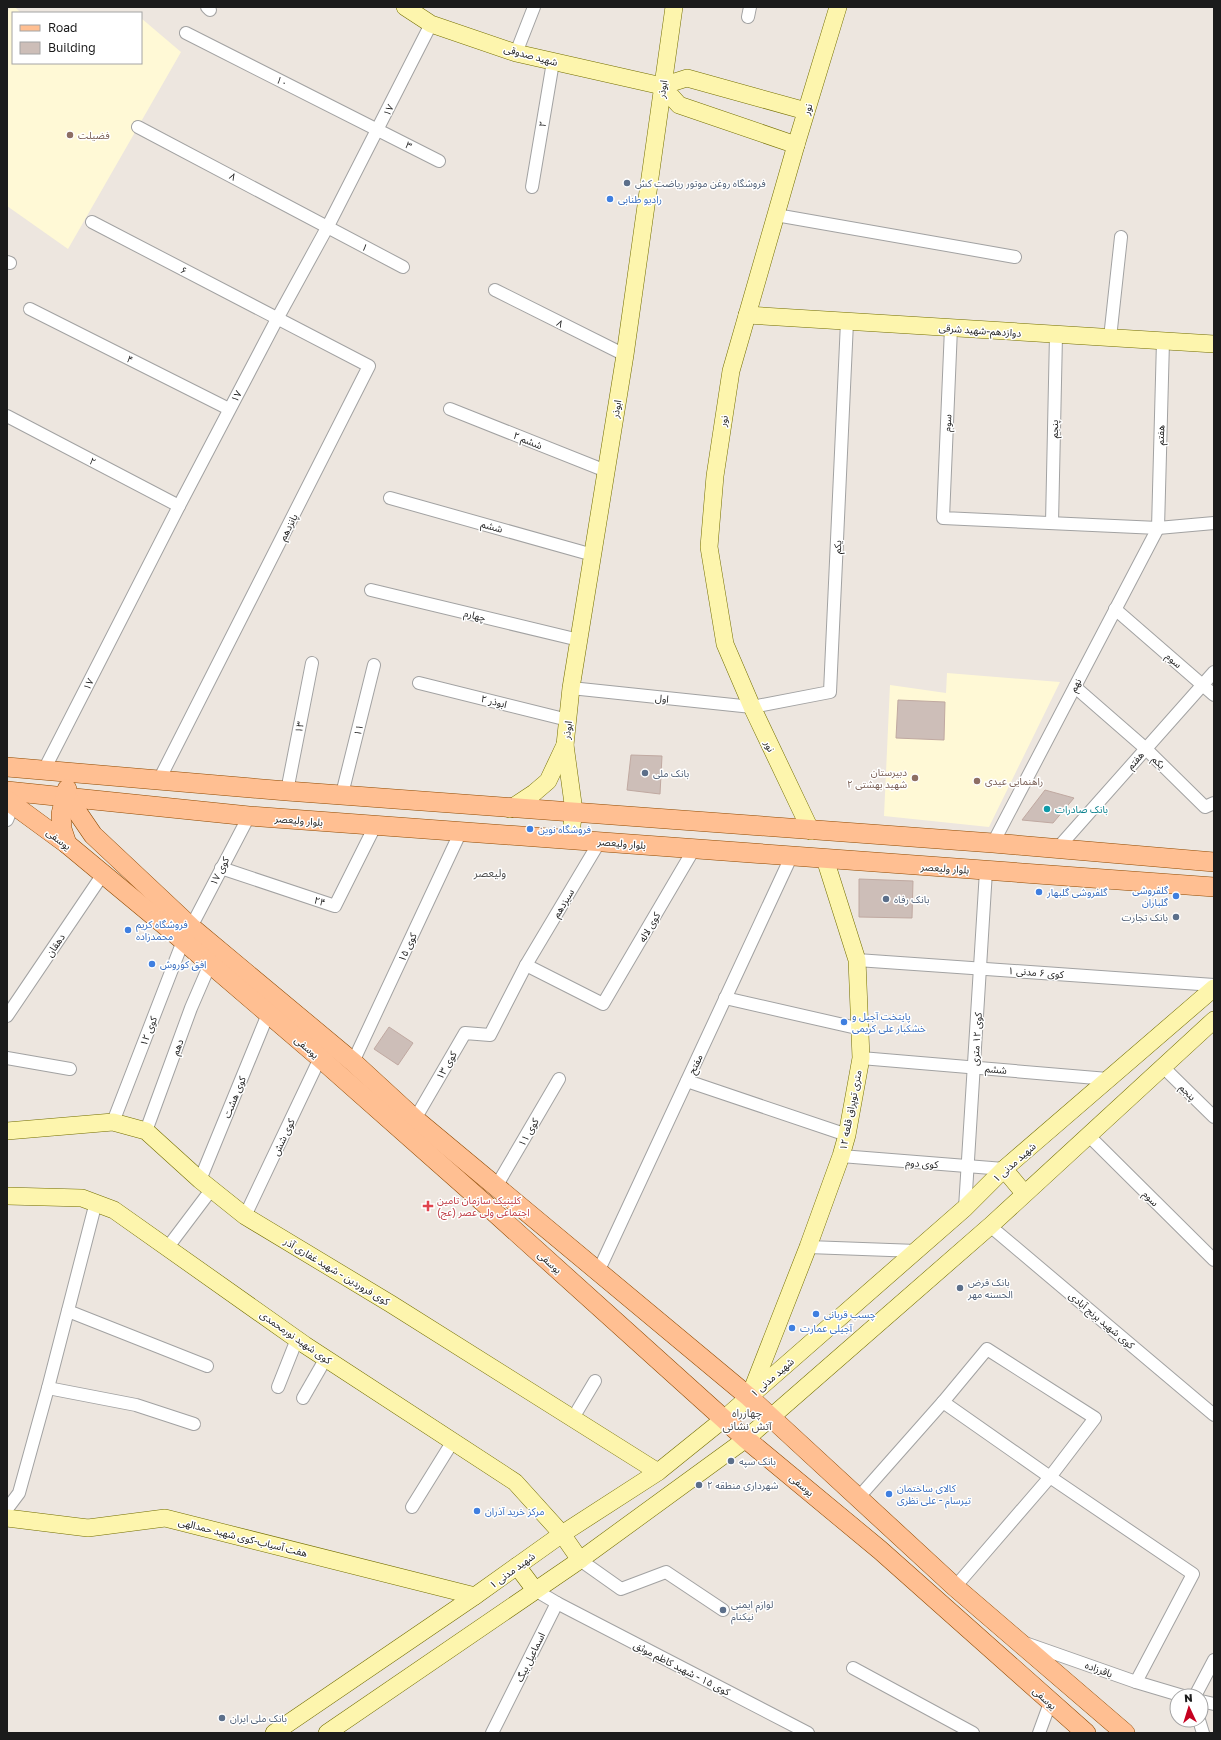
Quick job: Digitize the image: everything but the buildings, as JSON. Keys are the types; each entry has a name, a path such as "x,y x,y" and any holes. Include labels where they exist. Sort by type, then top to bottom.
{"main road":[{"path":"10,765 69,773 286,791 342,794 510,809 574,812 811,831 993,843 1214,862"},
{"path":"67,844 62,829 61,814 67,797 69,773"},
{"name":"بلوار ولیعصر","path":"9,804 67,797 249,816 375,826 570,838 791,857 1214,887"},
{"name":"یوسفی","path":"67,797 93,835 187,934 210,964 320,1058 484,1203 725,1418 746,1439 880,1550 1050,1703 1086,1733"},
{"name":"یوسفی","path":"9,804 67,844 103,874 187,934 353,1062 415,1118 749,1397 955,1587 1125,1733"},
{"path":"811,831 825,859"},
{"path":"484,1203 497,1185"},
{"path":"880,1550 896,1532"}],"street":[{"name":"شهید صدوقی","path":"405,7 431,24 516,53 662,86"},
{"path":"516,53 534,7"},
{"name":"ابوذر","path":"570,838 574,812 565,745 572,688 625,355 674,7"},
{"name":"نور","path":"811,831 752,707 725,644 710,547 715,476 731,371 796,145 838,7"},
{"name":"۱۷","path":"44,770 229,409 328,226 431,24"},
{"name":"۱۰","path":"186,33 378,129"},
{"name":"۲","path":"532,187 553,62"},
{"path":"796,145 679,105 662,86 687,78 806,111"},
{"name":"۸","path":"138,127 328,226"},
{"name":"۳","path":"378,129 439,161"},
{"path":"776,215 1015,257"},
{"name":"۶","path":"92,222 277,319"},
{"name":"۱","path":"328,226 403,267"},
{"path":"1110,338 1121,237"},
{"name":"۸","path":"495,290 625,355"},
{"name":"۴","path":"30,309 229,409"},
{"name":"دوازدهم-شهید شرقی","path":"747,315 1214,344"},
{"name":"پانزدهم","path":"159,780 369,366 277,319"},
{"name":"یکم","path":"752,707 830,692 847,322"},
{"name":"سوم","path":"952,328 943,518 1052,523"},
{"name":"پنجم","path":"1052,523 1056,335"},
{"name":"هفتم","path":"1158,528 1163,341"},
{"name":"ششم ۲","path":"450,409 606,471"},
{"name":"۲","path":"7,416 179,506"},
{"name":"ششم","path":"390,498 593,555"},
{"path":"1052,523 1158,528 1214,522"},
{"name":"نهم","path":"993,843 1158,528"},
{"name":"چهارم","path":"371,590 579,640"},
{"name":"سوم","path":"1116,609 1214,695"},
{"name":"۱۳","path":"286,791 312,663"},
{"name":"۱۱","path":"342,794 374,665"},
{"name":"هفتم","path":"1057,849 1214,672"},
{"name":"۲ ابوذر","path":"419,682 568,720"},
{"name":"یکم","path":"1075,687 1210,805"},
{"name":"اول","path":"572,688 752,707"},
{"path":"510,809 534,794 548,781 565,745"},
{"name":"کوی ۱۷","path":"187,934 249,816"},
{"name":"۲۴","path":"221,868 335,906 375,826"},
{"name":"کوی ۱۵","path":"353,1062 462,831"},
{"name":"سیزدهم","path":"490,1035 526,965 600,841"},
{"name":"کوی لاله","path":"526,965 603,1004 694,849"},
{"name":"مفتح","path":"598,1272 791,857"},
{"name":"۱۲ متری توپراق قلعه","path":"749,1397 808,1247 841,1156 847,1135 861,1058 857,960 825,859"},
{"name":"کوی ۱۲ متری","path":"965,1208 986,871"},
{"name":"دهقان","path":"7,1016 103,874"},
{"name":"کوی ۱۲","path":"113,1122 187,934"},
{"name":"کوی ۶ مدنی ۱","path":"857,960 1214,985"},
{"name":"دهم","path":"146,1131 191,1008 210,964"},
{"name":"شهید مدنی ۱","path":"274,1733 476,1596 562,1534 658,1472 725,1418 917,1251 965,1208 1004,1169 1214,988"},
{"path":"725,998 861,1029"},
{"name":"کوی هشت","path":"168,1247 206,1185 268,1014"},
{"path":"327,1733 580,1560 746,1439 770,1416 990,1226 1024,1193 1214,1020"},
{"name":"کوی ۱۳","path":"415,1118 465,1033 490,1035"},
{"path":"7,1058 70,1069"},
{"name":"کوی شش","path":"245,1216 320,1058"},
{"name":"ششم","path":"861,1058 1108,1079"},
{"name":"پنجم","path":"1163,1067 1214,1117"},
{"name":"کوی ۱۱","path":"497,1185 559,1079"},
{"path":"687,1081 847,1135"},
{"name":"کوی فروردین - شهید غفاری آذر","path":"7,1131 113,1122 146,1131 206,1185 245,1216 391,1304 658,1472"},
{"name":"سوم","path":"1088,1136 1214,1260"},
{"name":"کوی دوم","path":"841,1156 1004,1169"},
{"path":"1004,1169 1024,1193"},
{"name":"کوی شهید نورمحمدی","path":"7,1196 82,1198 114,1210 297,1339 515,1482 562,1534 580,1560"},
{"path":"7,1509 19,1493 96,1202"},
{"name":"کوی شهید برنج آبادی","path":"990,1226 1214,1415"},
{"path":"808,1247 917,1251"},
{"path":"68,1311 207,1366"},
{"path":"278,1387 297,1339"},
{"path":"859,1497 943,1402 987,1349 1095,1418 1050,1477 955,1587"},
{"path":"303,1398 326,1358"},
{"path":"573,1418 596,1381"},
{"path":"48,1388 136,1405 194,1424"},
{"path":"943,1402 1193,1574 1136,1682"},
{"path":"412,1507 453,1441"},
{"name":"هفت آسیاب-کوی شهید حمدالهی","path":"7,1518 88,1528 165,1518 476,1596"},
{"path":"580,1560 621,1589 666,1572 723,1610"},
{"path":"517,1566 535,1590 557,1603"},
{"name":"اسماعیل بیگ","path":"492,1733 557,1603"},
{"name":"کوی ۱۵ - شهید کاظم موثق","path":"557,1603 808,1733"},
{"name":"باقرزاده","path":"1015,1640 1136,1682 1169,1692"},
{"path":"1200,1688 1214,1660"},
{"path":"853,1668 973,1733"},
{"path":"1039,1733 1050,1703"}],"shaded area":[{"name":"فضیلت","path":"11,7 15,7 20,12 12,12 12,64 142,64 142,19 181,52 68,249 7,206 7,12"},
{"name":"راهنمایی عیدی","path":"947,673 1060,682 989,827 884,816 890,685 946,693"}],"place":[{"name":"فضیلت","path":"70,135"},
{"name":"فروشگاه روغن موتور ریاضت کش","path":"627,183"},
{"name":"رادیو طنابی","path":"610,199"},
{"name":"بانک ملی","path":"645,773"},
{"name":"دبیرستان شهید بهشتی ۲","path":"915,778"},
{"name":"راهنمایی عیدی","path":"977,781"},
{"name":"بانک صادرات","path":"1047,809"},
{"name":"فروشگاه نوین","path":"530,829"},
{"name":"گلفروشی گلبهار","path":"1039,892"},
{"name":"گلفروشی گلباران","path":"1176,896"},
{"name":"بانک رفاه","path":"886,899"},
{"name":"بانک تجارت","path":"1176,917"},
{"name":"فروشگاه کریم محمدزاده","path":"128,930"},
{"name":"افق کوروش","path":"152,964"},
{"name":"پایتخت آجیل و خشکبار علی کریمی","path":"844,1022"},
{"name":"کلینیک سازمان تامین اجتماعی ولی عصر (عج)","path":"428,1206"},
{"name":"بانک قرض الحسنه مهر","path":"960,1288"},
{"name":"چسب قربانی","path":"816,1314"},
{"name":"آجیلی عمارت","path":"792,1328"},
{"name":"بانک سپه","path":"731,1461"},
{"name":"شهرداری منطقه ۲","path":"699,1485"},
{"name":"کالای ساختمان تیرسام - علی نظری","path":"889,1494"},
{"name":"مرکز خرید آذران","path":"477,1511"},
{"name":"لوازم ایمنی نیکنام","path":"723,1610"},
{"name":"بانک ملی ایران","path":"222,1718"}],"district":[{"name":"ولیعصر","path":"490,872"},
{"name":"چهارراه آتش نشانی","path":"747,1418"}]}
